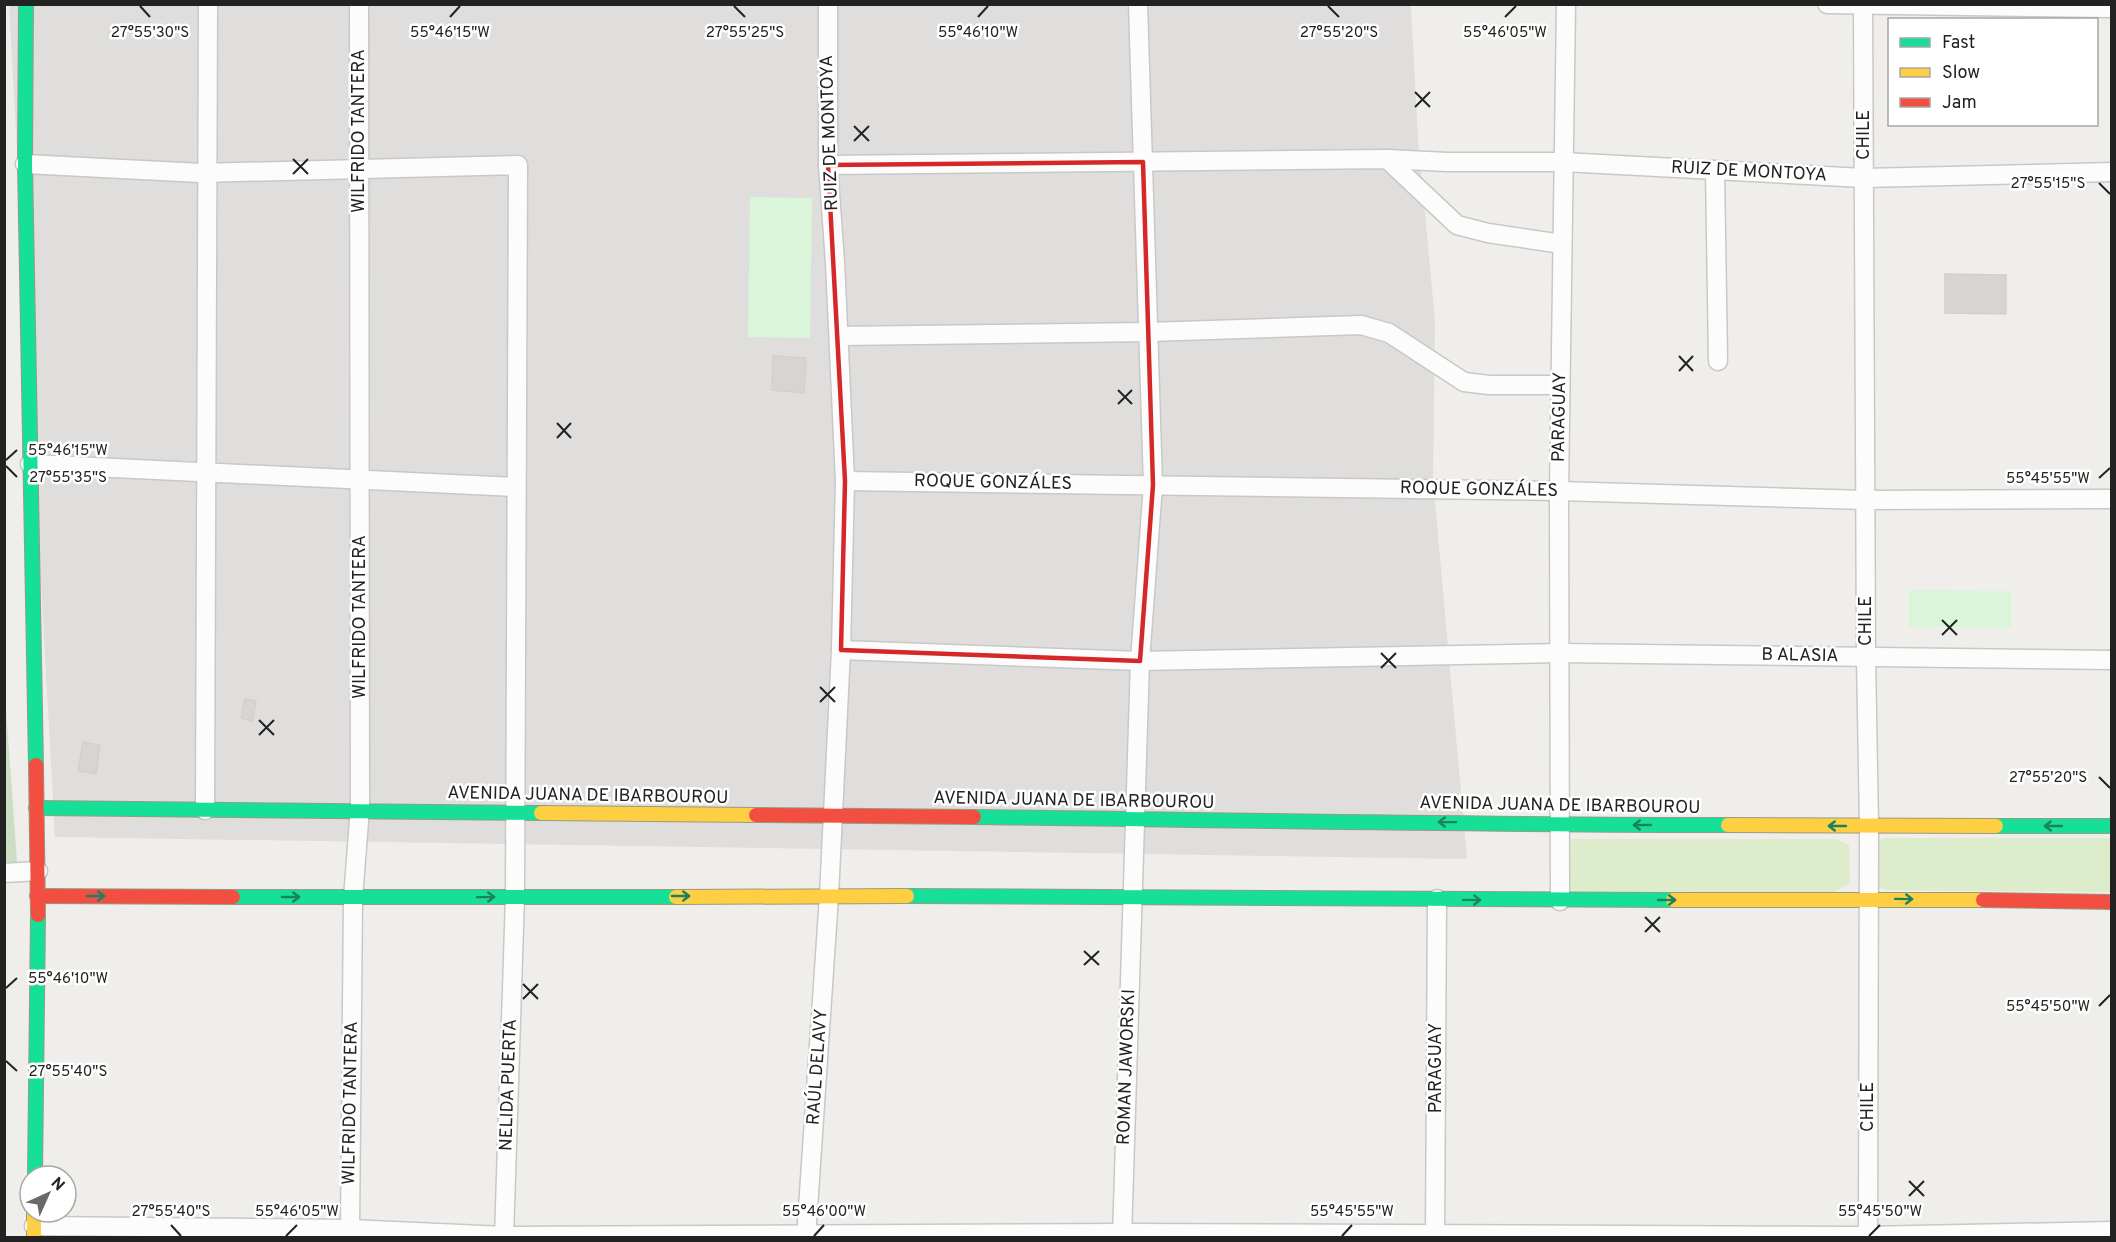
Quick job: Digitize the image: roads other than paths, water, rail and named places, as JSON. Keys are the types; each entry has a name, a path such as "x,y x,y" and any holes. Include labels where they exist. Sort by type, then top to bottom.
{"main road":[{"path":"26,4 25,164 38,871 35,1164"},
{"name":"AVENIDA JUANA DE IBARBOUROU","path":"36,808 1561,825 2112,826"},
{"path":"38,896 353,898 829,896 1560,901 1869,899 2112,902"}],"street":[{"path":"205,810 208,4"},
{"name":"WILFRIDO TANTERA","path":"350,1229 353,898 359,812 359,4"},
{"name":"RUIZ DE MONTOYA","path":"828,4 828,165 845,481 841,650"},
{"name":"ROMAN JAWORSKI","path":"1123,1235 1140,661 1153,485 1138,4"},
{"name":"PARAGUAY","path":"1560,901 1559,491 1566,4"},
{"path":"1827,4 2112,8"},
{"name":"CHILE","path":"1863,5 1869,826 1868,1237"},
{"path":"1387,159 1457,225 1488,233 1562,244"},
{"name":"RUIZ DE MONTOYA","path":"828,165 1387,159 1447,162 1563,162 1864,178 2112,172"},
{"path":"25,164 207,173 359,169"},
{"name":"NELIDA PUERTA","path":"359,169 518,165 514,896 504,1237"},
{"path":"1715,170 1718,361"},
{"path":"839,336 1148,332 1361,325 1389,333 1464,382 1489,385 1560,385"},
{"path":"30,464 516,487"},
{"name":"ROQUE GONZÁLES","path":"845,481 1559,491 1866,500 2112,499"},
{"name":"B ALASIA","path":"841,650 1140,661 1560,653 2112,660"},
{"name":"RAÚL DELAVY","path":"806,1236 829,896 841,650"},
{"path":"4,873 38,871"},
{"name":"PARAGUAY","path":"1435,1236 1437,899"},
{"path":"34,1225 184,1233 350,1229 504,1237 1123,1235 1868,1237 2112,1231"}]}
